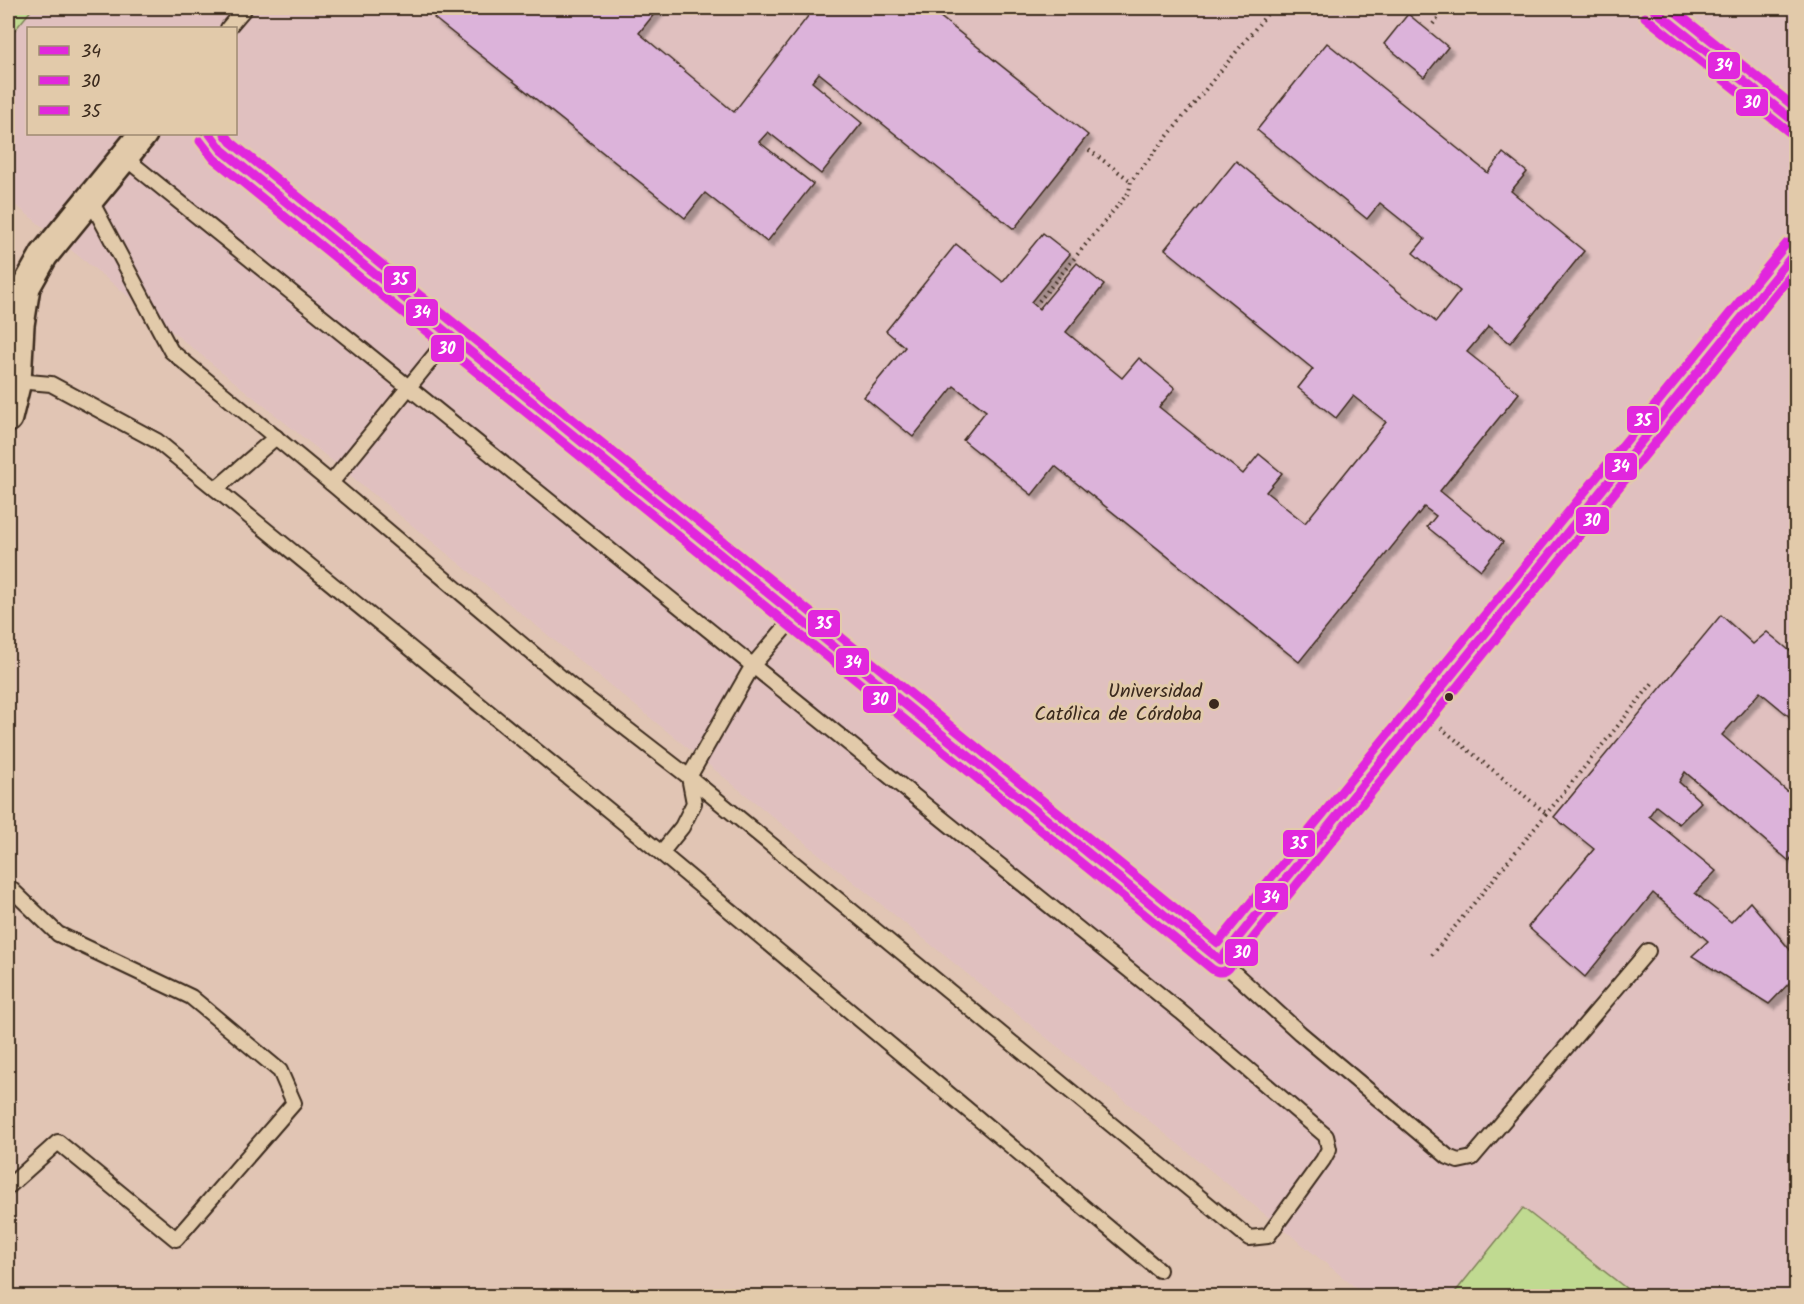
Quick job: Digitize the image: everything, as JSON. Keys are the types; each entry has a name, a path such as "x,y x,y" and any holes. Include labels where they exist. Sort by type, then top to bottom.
{"street":[{"path":"8,418 17,381 20,325 26,287 44,255 142,135"}],"lane":[{"path":"229,27 245,8"},
{"path":"1652,8 1797,123"},
{"path":"211,135 222,150 1220,960 1318,1048 1448,1157 1458,1161 1472,1158 1648,951"},
{"path":"90,199 171,351 570,685 689,777 1249,1238 1268,1236 1323,1160 1329,1149 1326,1136 1181,1012 124,157"},
{"path":"1220,960 1797,251"},
{"path":"331,483 451,335"},
{"path":"17,381 51,384 158,441 661,853 1159,1270"},
{"path":"216,489 276,437"},
{"path":"661,853 682,827 694,803 689,777 753,665 795,616"},
{"path":"8,886 58,934 191,997 280,1071 294,1103 176,1239 58,1142 8,1187"}],"path":[{"path":"1039,301 1129,192 1131,181 1272,8"},
{"path":"1433,24 1446,8"},
{"path":"1089,150 1131,181"},
{"path":"1432,955 1655,680"},
{"path":"1422,712 1547,814"}],"shaded area":[{"name":"Universidad Católica de Córdoba","path":"8,8 1796,8 1796,1296 1636,1296 1523,1209 1452,1296 1366,1296 8,199"}],"green space":[{"path":"8,8 33,8 15,30 8,23"},
{"path":"1523,1208 1636,1296 1452,1296"}],"building":[{"path":"442,8 659,8 639,33 734,112 809,15 799,8 929,8 1088,135 1014,229 819,73 812,82 862,123 821,174 768,132 759,142 813,184 767,242 705,193 685,218 434,18"},
{"path":"1408,14 1448,47 1424,77 1384,44"},
{"path":"1327,43 1488,173 1503,153 1527,172 1511,191 1584,251 1510,343 1489,326 1467,352 1519,393 1440,491 1503,542 1481,570 1427,527 1436,516 1424,507 1299,662 1055,466 1032,495 963,440 986,411 954,386 913,437 864,397 905,347 886,331 956,244 1003,282 1043,233 1070,254 1031,302 1039,309 1077,263 1104,285 1066,332 1122,378 1139,358 1175,388 1159,407 1243,474 1259,454 1282,473 1266,492 1305,523 1386,422 1353,396 1336,418 1298,388 1313,369 1165,249 1236,161 1436,322 1460,291 1413,253 1425,239 1380,203 1367,219 1257,130"},
{"path":"1721,615 1753,644 1767,632 1796,656 1796,722 1760,692 1722,735 1796,799 1796,852 1789,861 1685,772 1679,782 1701,802 1679,824 1656,806 1649,816 1716,871 1695,893 1731,922 1750,902 1796,957 1796,976 1769,1004 1692,956 1708,941 1653,893 1585,977 1528,927 1594,849 1554,817"}],"transit line":[{"name":"34","path":"1652,8 1796,123"},
{"name":"35","path":"1671,8 1796,108"},
{"name":"30","path":"1645,17 1789,132"},
{"name":"34","path":"211,135 222,150 1220,960 1796,251"},
{"name":"35","path":"226,135 231,142 1218,943 1787,243"},
{"name":"30","path":"200,141 214,159 1212,969 1219,972 1229,968 1796,269"}],"place":[{"name":"Universidad Católica de Córdoba","path":"1214,704"}]}
